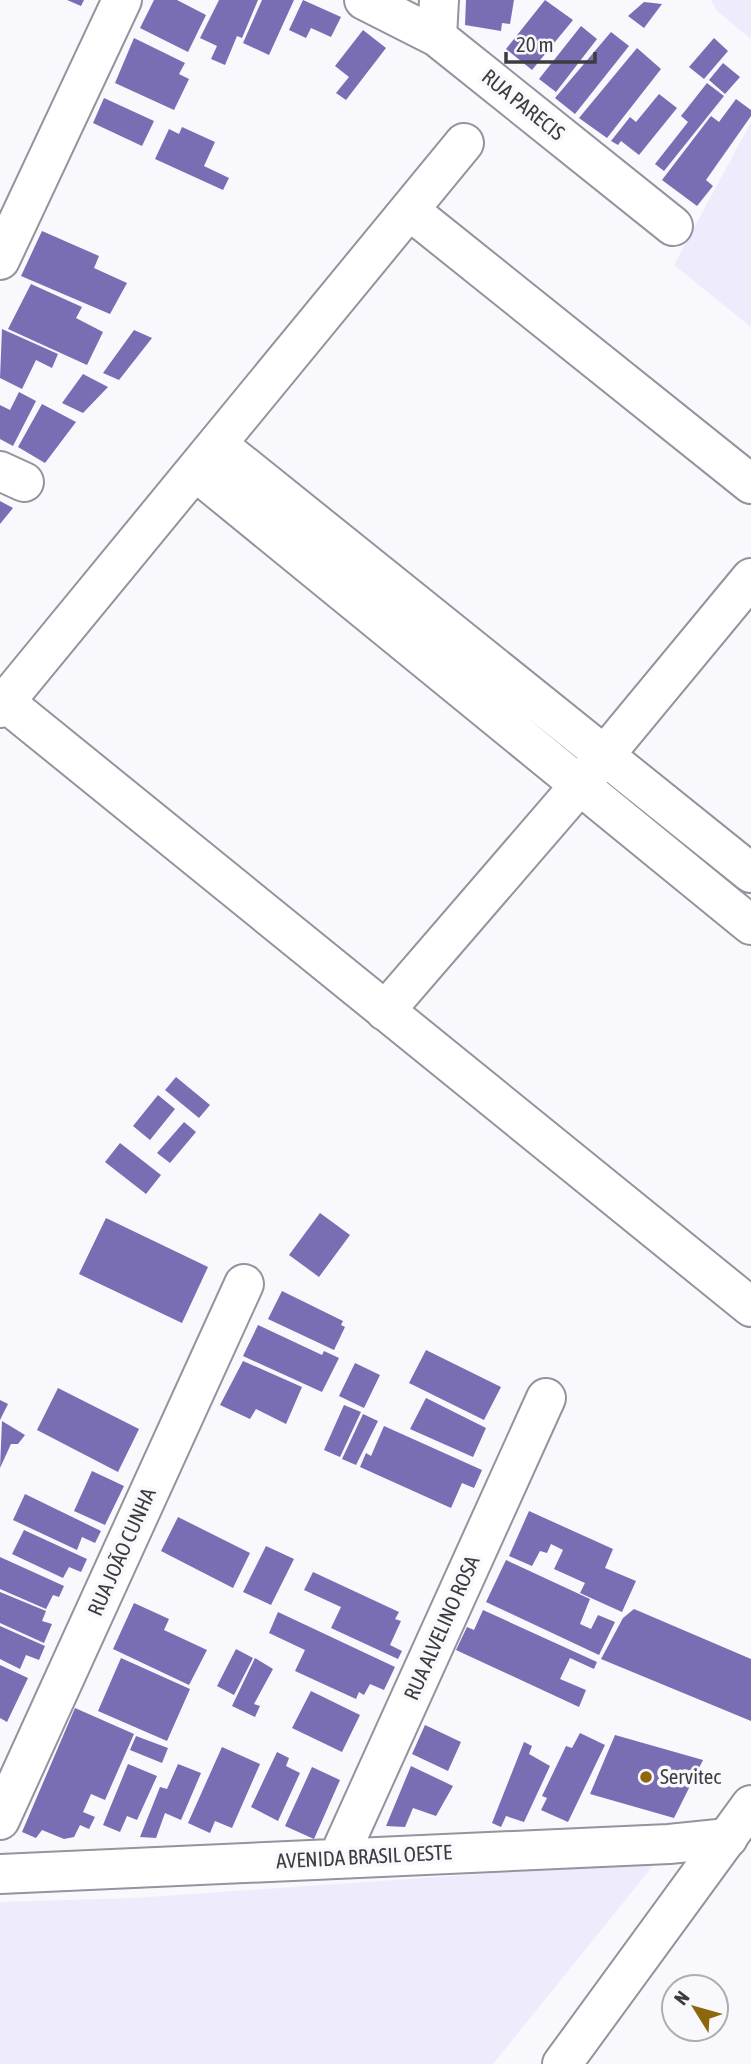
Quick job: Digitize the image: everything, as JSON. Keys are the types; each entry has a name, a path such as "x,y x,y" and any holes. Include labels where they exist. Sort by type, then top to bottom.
{"street":[{"path":"0,260 122,0"},
{"name":"RUA PARECIS","path":"364,0 438,18 673,226"},
{"path":"464,143 2,705 751,1307"},
{"path":"410,210 751,484"},
{"path":"206,457 605,754 751,873"},
{"path":"206,457 579,786 751,925"},
{"path":"385,1011 579,786 751,578"},
{"name":"RUA JOÃO CUNHA","path":"0,1820 244,1284"},
{"name":"RUA ALVELINO ROSA","path":"338,1858 546,1398"},
{"path":"562,2064 751,1805"},
{"name":"AVENIDA BRASIL OESTE","path":"0,1874 669,1844 728,1838"}],"shaded area":[{"path":"711,0 751,0 751,39 717,11"},
{"path":"751,122 751,327 674,265"},
{"path":"656,1862 493,2064 0,2064 0,1902 134,1898"}],"building":[{"path":"67,0 84,0 81,6"},
{"path":"154,0 177,0 206,15 188,52 140,28"},
{"path":"219,0 258,0 242,38 237,36 225,65 211,59 217,46 200,38"},
{"path":"262,0 294,0 269,55 243,43"},
{"path":"303,0 341,17 331,37 311,28 306,38 289,30"},
{"path":"466,0 514,0 510,24 502,23 501,31 465,25"},
{"path":"545,0 573,20 532,70 506,49"},
{"path":"644,2 662,4 644,28 628,16"},
{"path":"581,26 597,39 556,92 539,79"},
{"path":"363,30 386,48 346,100 336,93 349,77 335,66"},
{"path":"611,32 629,46 575,114 555,98"},
{"path":"134,38 185,63 179,74 189,79 174,110 115,83"},
{"path":"714,38 728,51 704,79 689,67"},
{"path":"637,48 661,69 607,138 579,118"},
{"path":"723,63 740,77 725,94 709,80"},
{"path":"707,83 724,96 664,171 655,164 688,122 681,116"},
{"path":"659,94 677,108 639,155 621,141 618,145 611,141 630,117 636,122"},
{"path":"104,98 154,121 142,146 93,123"},
{"path":"736,99 751,110 751,116 706,180 713,186 697,206 662,180 711,116 719,122"},
{"path":"182,127 215,142 204,166 229,178 223,190 155,159 169,129 179,134"},
{"path":"42,231 99,256 94,268 127,283 110,314 21,276"},
{"path":"31,284 82,307 76,318 103,332 87,365 8,329"},
{"path":"2,329 58,354 52,368 36,360 22,389 0,378"},
{"path":"134,330 152,338 119,380 103,373"},
{"path":"83,374 108,387 83,413 62,403"},
{"path":"19,392 36,401 13,446 0,439 0,405 10,410"},
{"path":"42,404 76,422 45,463 18,447"},
{"path":"0,501 13,508 0,524"},
{"path":"176,1077 210,1105 199,1118 165,1090"},
{"path":"158,1095 175,1109 150,1140 133,1126"},
{"path":"184,1122 196,1132 170,1163 157,1153"},
{"path":"120,1143 161,1175 146,1194 105,1162"},
{"path":"320,1213 350,1235 319,1277 289,1255"},
{"path":"106,1218 208,1267 182,1323 79,1274"},
{"path":"282,1291 343,1321 341,1325 345,1327 334,1350 268,1319"},
{"path":"258,1325 322,1355 324,1351 339,1358 322,1392 243,1356"},
{"path":"426,1350 501,1387 484,1420 409,1383"},
{"path":"243,1361 302,1387 286,1424 256,1409 250,1419 220,1405"},
{"path":"355,1363 380,1375 364,1408 339,1396"},
{"path":"58,1388 139,1429 118,1472 37,1430"},
{"path":"426,1398 486,1428 473,1457 410,1429"},
{"path":"0,1400 8,1404 0,1420"},
{"path":"344,1405 361,1412 340,1457 324,1450"},
{"path":"363,1414 378,1421 356,1465 342,1459"},
{"path":"2,1421 25,1435 18,1444 11,1444 0,1468"},
{"path":"384,1426 482,1470 474,1488 462,1483 451,1508 360,1467 366,1453 371,1456"},
{"path":"92,1471 124,1486 105,1525 74,1511"},
{"path":"25,1494 101,1531 95,1543 82,1537 77,1550 13,1520"},
{"path":"529,1511 613,1549 605,1568 636,1581 622,1612 580,1593 585,1583 554,1569 563,1550 551,1544 547,1553 540,1551 532,1566 509,1556"},
{"path":"178,1517 250,1553 233,1588 161,1551"},
{"path":"24,1530 87,1559 81,1572 69,1567 63,1578 12,1554"},
{"path":"266,1546 294,1559 271,1605 243,1592"},
{"path":"0,1557 64,1586 59,1597 53,1595 46,1609 0,1589"},
{"path":"506,1560 590,1599 580,1624 591,1629 598,1615 615,1622 599,1655 486,1602"},
{"path":"313,1572 399,1612 395,1619 401,1621 390,1645 402,1651 398,1659 331,1628 341,1607 304,1590"},
{"path":"0,1592 46,1611 42,1621 52,1624 44,1643 0,1623"},
{"path":"134,1603 169,1619 164,1630 207,1650 189,1685 113,1649"},
{"path":"634,1609 751,1659 751,1721 601,1659 623,1618"},
{"path":"483,1610 597,1662 594,1669 570,1658 560,1679 586,1690 579,1707 456,1650 467,1627 474,1630"},
{"path":"278,1612 395,1667 384,1690 370,1684 364,1695 359,1692 356,1699 295,1671 305,1650 269,1633"},
{"path":"0,1626 45,1646 39,1660 26,1655 20,1669 0,1659"},
{"path":"236,1649 253,1658 234,1695 217,1686"},
{"path":"121,1658 190,1689 167,1741 98,1711"},
{"path":"255,1658 273,1669 254,1704 260,1706 255,1717 232,1706"},
{"path":"0,1665 28,1678 7,1722 0,1718"},
{"path":"311,1691 360,1715 342,1752 292,1728"},
{"path":"75,1708 134,1734 105,1800 91,1794 83,1812 95,1817 89,1829 80,1825 74,1837 64,1839 42,1830 36,1838 22,1832"},
{"path":"425,1725 461,1742 448,1771 412,1754"},
{"path":"580,1733 605,1745 568,1822 541,1810 547,1798 542,1796 566,1746 572,1748"},
{"name":"Servitec","path":"615,1735 703,1760 674,1818 590,1794"},
{"path":"136,1736 168,1748 162,1763 130,1750"},
{"path":"524,1742 532,1746 529,1754 550,1766 524,1822 506,1816 501,1827 492,1823"},
{"path":"222,1747 260,1764 232,1828 215,1821 210,1833 188,1823"},
{"path":"277,1752 289,1758 286,1766 300,1773 278,1821 251,1807"},
{"path":"128,1764 157,1776 137,1820 127,1816 120,1832 103,1825"},
{"path":"178,1764 201,1773 181,1820 165,1813 156,1838 140,1837 160,1787 167,1789"},
{"path":"411,1766 453,1786 436,1816 413,1808 405,1827 386,1826"},
{"path":"312,1767 340,1780 314,1839 285,1826"}],"place":[{"name":"Servitec","path":"646,1777"}]}
